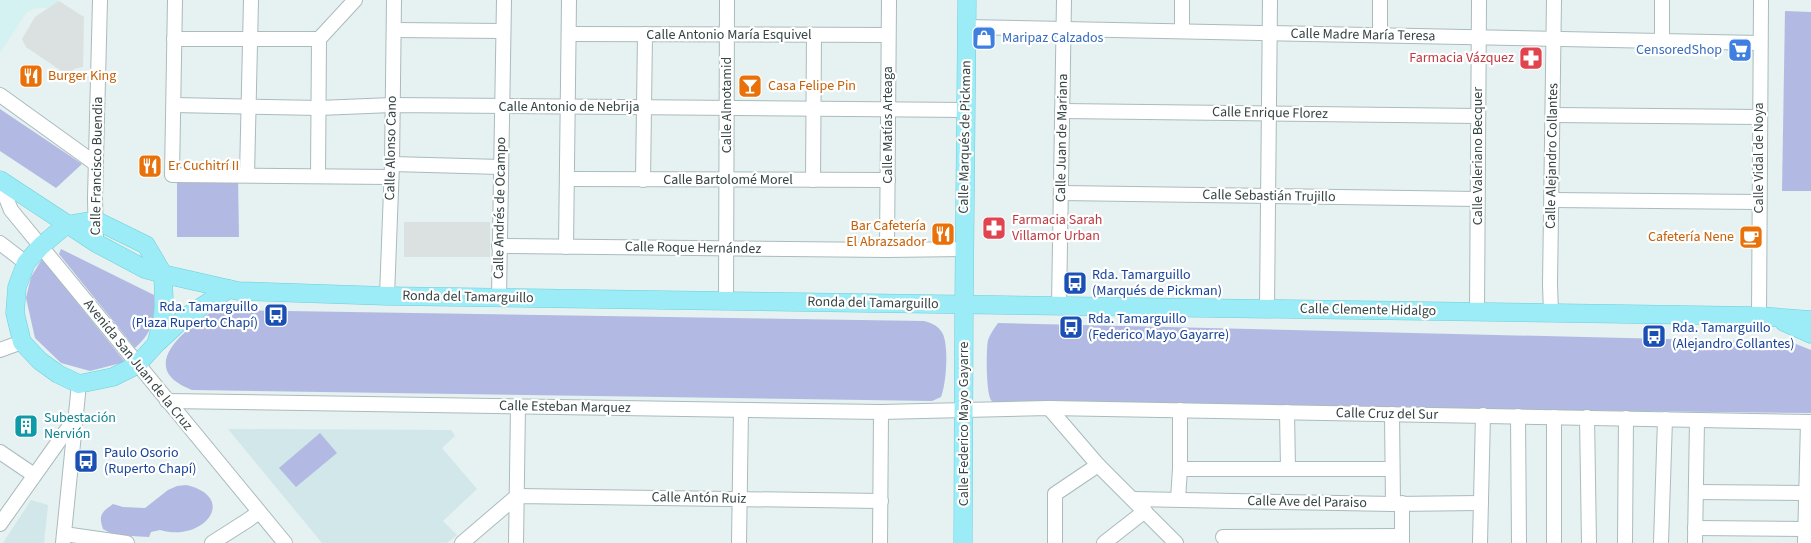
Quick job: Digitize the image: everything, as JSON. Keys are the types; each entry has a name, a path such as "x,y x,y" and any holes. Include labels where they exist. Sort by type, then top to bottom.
{"main road":[{"name":"Calle Marqués de Pickman","path":"964,304 967,0"},
{"name":"Ronda del Tamarguillo","path":"0,182 96,243 145,268 229,289 387,296 964,304"},
{"path":"156,344 162,322 164,302 163,274 146,245 95,220 66,225 41,246 26,263 17,287 15,313 22,342 40,361 58,374 79,384 113,377 137,365 184,318 229,289"},
{"name":"Calle Clemente Hidalgo","path":"964,304 1766,316 1811,320"},
{"name":"Calle Federico Mayo Gayarre","path":"964,304 964,543"},
{"name":"Calle Clemente Hidalgo","path":"1766,316 1811,312"},
{"name":"Calle Clemente Hidalgo","path":"1766,316 1811,328"},
{"name":"Calle Clemente Hidalgo","path":"1766,316 1811,334"}],"street":[{"name":"Calle Francisco Buendia","path":"96,243 100,0"},
{"path":"175,0 172,175 318,176 392,170 501,167"},
{"path":"247,176 251,0"},
{"path":"318,176 319,39 355,0"},
{"name":"Calle Alonso Cano","path":"387,296 392,170 394,0"},
{"name":"Calle Andrés de Ocampo","path":"499,297 504,0"},
{"path":"566,247 569,0"},
{"name":"Calle Almotamid","path":"726,300 727,0"},
{"name":"Calle Matías Arteaga","path":"887,250 888,0"},
{"name":"Calle Juan de Mariana","path":"1060,305 1064,0"},
{"path":"1182,0 1182,31"},
{"path":"1267,308 1270,0"},
{"path":"1380,0 1380,35"},
{"name":"Calle Valeriano Becquer","path":"1476,312 1479,0"},
{"name":"Calle Alejandro Collantes","path":"1551,313 1554,0"},
{"path":"1662,0 1662,41"},
{"name":"Calle Vidal de Noya","path":"1761,0 1759,202 1766,316"},
{"name":"Calle Madre María Teresa","path":"966,27 1760,43"},
{"path":"394,30 503,30"},
{"name":"Calle Antonio María Esquivel","path":"569,34 888,35"},
{"path":"642,180 644,34"},
{"path":"813,180 814,35"},
{"path":"174,39 319,39"},
{"path":"0,95 96,164"},
{"name":"Calle Antonio de Nebrija","path":"174,105 319,108 392,105 965,110"},
{"name":"Calle Enrique Florez","path":"1062,110 1478,116"},
{"path":"1553,115 1760,117"},
{"name":"Calle Bartolomé Morel","path":"568,179 888,180"},
{"name":"Avenida San Juan de la Cruz","path":"0,182 10,210 285,543"},
{"name":"Calle Sebastián Trujillo","path":"1061,193 1477,199"},
{"path":"1552,200 1759,202"},
{"path":"0,243 26,263"},
{"name":"Calle Roque Hernández","path":"500,246 964,249"},
{"path":"0,350 22,342"},
{"path":"79,384 63,539 127,543"},
{"name":"Calle Esteban Marquez","path":"167,401 881,412 964,410"},
{"path":"516,543 518,407"},
{"path":"1049,408 1098,465 1176,543"},
{"name":"Calle Cruz del Sur","path":"964,410 1049,408 1809,422"},
{"path":"739,543 741,410"},
{"path":"1178,499 1180,410"},
{"path":"880,543 881,412"},
{"path":"1287,412 1288,469"},
{"path":"1223,537 1402,540 1392,469 1392,414"},
{"path":"1480,543 1483,415"},
{"path":"1518,416 1519,543"},
{"path":"0,524 76,417"},
{"path":"1554,417 1554,543"},
{"path":"1587,417 1588,543"},
{"path":"1625,543 1626,418"},
{"path":"1662,543 1665,419"},
{"path":"1695,543 1697,420"},
{"path":"1806,543 1809,422"},
{"path":"0,452 34,475"},
{"path":"46,457 59,458 71,466"},
{"path":"1055,543 1055,494 1098,465"},
{"path":"1180,469 1392,469"},
{"path":"1696,492 1806,493"},
{"path":"462,543 517,496"},
{"name":"Calle Antón Ruiz","path":"517,496 881,501"},
{"name":"Calle Ave del Paraiso","path":"1132,499 1397,503 1442,506 1481,503"},
{"path":"1104,543 1145,511"},
{"path":"212,543 259,512"},
{"path":"1695,528 1806,528"}],"shaded area":[{"path":"1,0 59,1 50,7 33,9 26,13 0,53"},
{"path":"59,1 84,17 83,67 74,69 69,76 26,47 22,39 35,17"},
{"path":"1785,11 1811,12 1811,191 1782,191"},
{"path":"0,109 82,164 56,188 0,151"},
{"path":"177,175 238,175 239,237 177,237"},
{"path":"404,222 490,222 490,257 404,257"},
{"path":"61,249 154,295 152,324 146,336 135,348 59,254"},
{"path":"42,259 125,362 90,371 61,363 35,338 26,298 31,277"},
{"path":"215,310 924,321 938,327 944,337 946,344 946,374 941,397 932,401 192,390 175,381 167,371 166,360 171,348 180,337"},
{"path":"998,323 1791,342 1811,350 1811,413 997,404 992,401 989,395 987,361 988,340"},
{"path":"228,429 451,430 455,436 442,448 477,489 443,521 457,535 447,543 322,543"},
{"path":"320,433 337,453 296,487 279,468"},
{"path":"186,485 202,491 210,499 213,508 209,517 202,525 190,530 176,532 160,530 151,532 149,537 114,535 103,529 102,514 113,504 123,507 145,508 168,490"},
{"path":"31,500 48,505 44,543 3,543"}],"place":[{"name":"Maripaz Calzados","path":"984,38"},
{"name":"CensoredShop","path":"1740,50"},
{"name":"Farmacia Vázquez","path":"1531,58"},
{"name":"Burger King","path":"31,76"},
{"name":"Casa Felipe Pin","path":"750,86"},
{"name":"Er Cuchitrí II","path":"150,166"},
{"name":"Farmacia Sarah Villamor Urban","path":"994,228"},
{"name":"Bar Cafetería El Abrazsador","path":"943,234"},
{"name":"Cafetería Nene","path":"1751,237"},
{"name":"Rda. Tamarguillo (Marqués de Pickman)","path":"1075,283"},
{"name":"Rda. Tamarguillo (Plaza Ruperto Chapí)","path":"276,315"},
{"name":"Rda. Tamarguillo (Federico Mayo Gayarre)","path":"1071,327"},
{"name":"Rda. Tamarguillo (Alejandro Collantes)","path":"1654,336"},
{"name":"Subestación Nervión","path":"26,426"},
{"name":"Paulo Osorio (Ruperto Chapí)","path":"86,461"}]}
